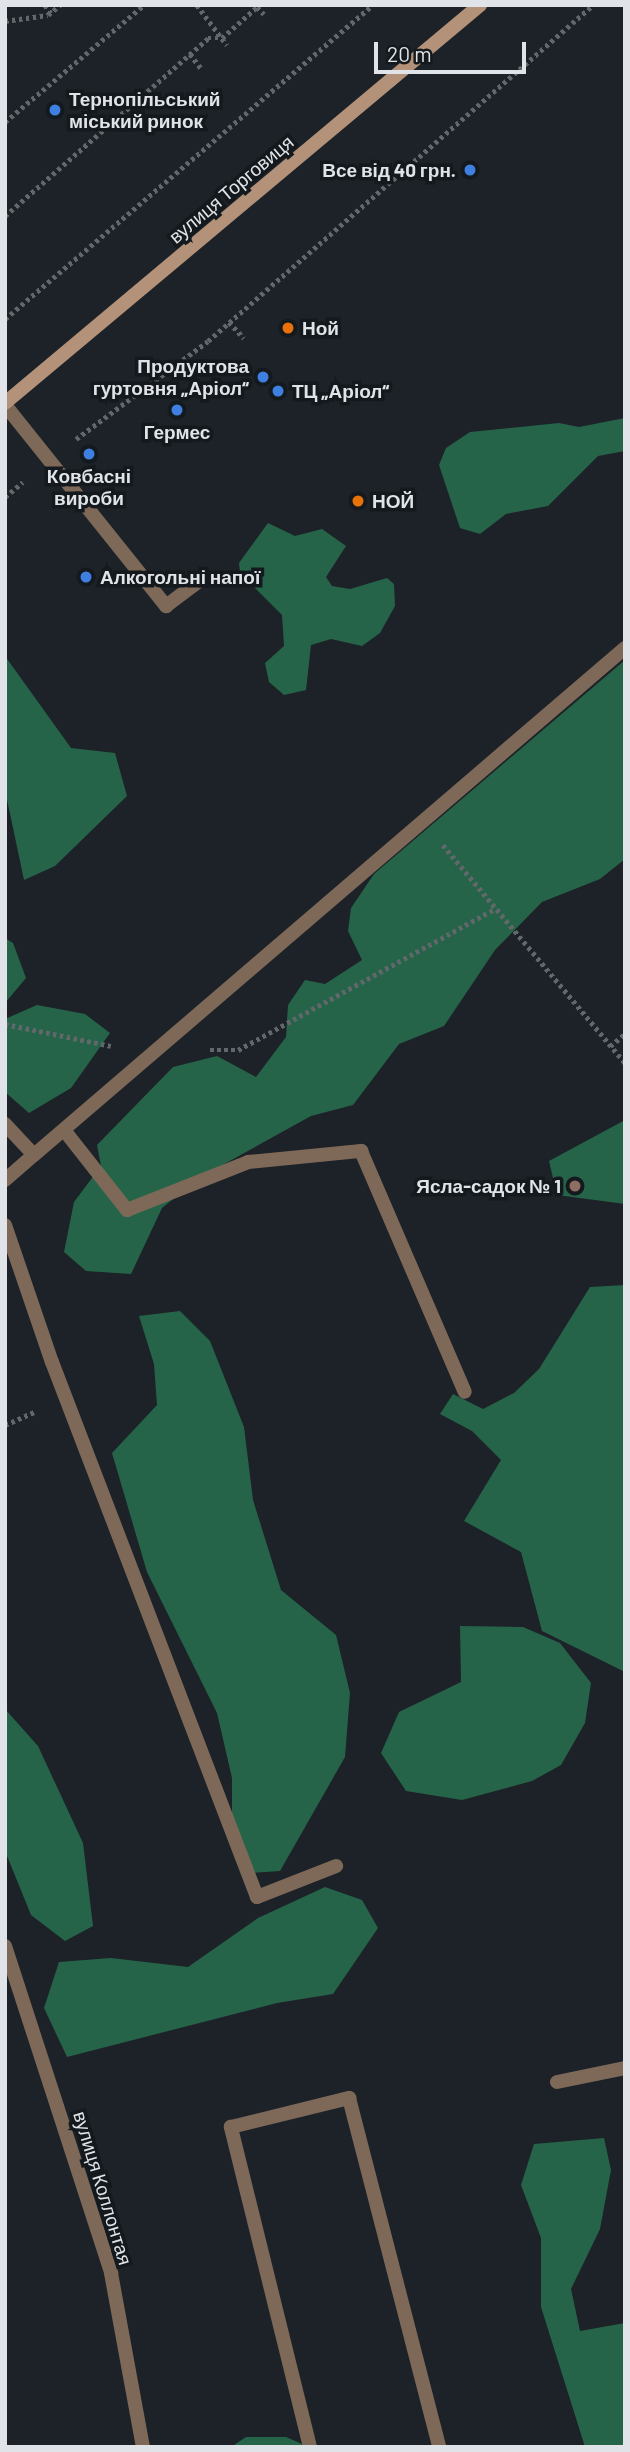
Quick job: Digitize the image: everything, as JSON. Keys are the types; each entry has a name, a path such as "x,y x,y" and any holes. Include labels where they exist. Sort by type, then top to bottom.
{"main road":[{"name":"вулиця Торговиця","path":"5,404 480,5"}],"street":[{"path":"5,404 166,606 198,582"},
{"path":"5,1180 625,648"},
{"path":"5,1124 34,1155"},
{"path":"64,1130 127,1210 248,1162 361,1151 465,1392"},
{"path":"5,1225 51,1362 257,1897 336,1866"},
{"name":"вулиця Коллонтая","path":"5,1946 111,2273 143,2447"},
{"path":"557,2082 625,2068"},
{"path":"310,2447 231,2127 349,2098 439,2447"}],"path":[{"path":"45,5 51,13"},
{"path":"5,21 51,13 60,5"},
{"path":"5,122 144,5"},
{"path":"197,5 228,45"},
{"path":"5,319 240,118 265,92 372,5"},
{"path":"5,497 229,322 593,5"},
{"path":"5,216 208,38 222,38 258,6 264,14"},
{"path":"190,54 201,68"},
{"path":"236,113 240,118"},
{"path":"229,322 244,338"},
{"path":"423,822 625,1063"},
{"path":"610,1046 625,1034"}],"green space":[{"path":"625,418 625,451 598,456 548,506 506,514 480,534 460,528 439,465 446,448 470,432 559,423 579,427"},
{"path":"268,523 295,536 322,529 346,546 326,577 332,586 350,589 387,578 394,584 395,606 380,633 362,646 331,639 311,645 306,690 284,695 269,682 265,663 284,646 282,615 240,573 239,563"},
{"path":"5,656 71,748 115,753 127,796 55,866 24,880 5,790"},
{"path":"625,660 625,859 600,879 542,902 495,950 444,1026 399,1044 353,1105 311,1116 199,1178 162,1208 131,1274 86,1271 64,1252 74,1202 101,1166 97,1145 173,1067 217,1056 256,1077 286,1037 288,1005 305,980 325,984 362,960 348,931 351,908 374,874"},
{"path":"5,938 13,943 26,978 5,1003"},
{"path":"37,1005 85,1014 110,1033 71,1088 29,1113 5,1092 5,1019"},
{"path":"625,1120 625,1204 557,1195 549,1161"},
{"path":"625,1285 625,1672 542,1631 521,1552 464,1521 501,1460 472,1431 440,1414 453,1394 483,1409 514,1393 539,1369 590,1287"},
{"path":"180,1311 210,1341 244,1427 253,1500 281,1590 336,1635 350,1693 345,1757 280,1871 251,1873 232,1823 232,1778 217,1713 147,1572 112,1453 157,1405 154,1364 139,1316"},
{"path":"460,1626 523,1627 560,1643 591,1683 585,1723 561,1765 532,1781 462,1800 406,1791 381,1753 399,1712 461,1682"},
{"path":"5,1709 38,1746 83,1843 93,1926 65,1941 31,1915 5,1851"},
{"path":"325,1887 362,1900 378,1928 333,1994 277,2003 67,2057 44,2008 59,1962 111,1958 188,1967 258,1918"},
{"path":"604,2138 611,2170 600,2229 571,2289 580,2331 625,2323 625,2447 585,2447 541,2307 541,2238 521,2185 534,2144"},
{"path":"246,2437 286,2437 309,2447 231,2447"}],"place":[{"name":"Тернопільський міський ринок","path":"55,110"},
{"name":"Все від 40 грн.","path":"470,170"},
{"name":"Ной","path":"288,328"},
{"name":"Продуктова гуртовня „Аріол“","path":"263,377"},
{"name":"ТЦ „Аріол“","path":"278,391"},
{"name":"Гермес","path":"177,410"},
{"name":"Ковбасні вироби","path":"89,454"},
{"name":"НОЙ","path":"358,501"},
{"name":"Алкогольні напої","path":"86,577"},
{"name":"Ясла-садок № 1","path":"575,1186"}]}
